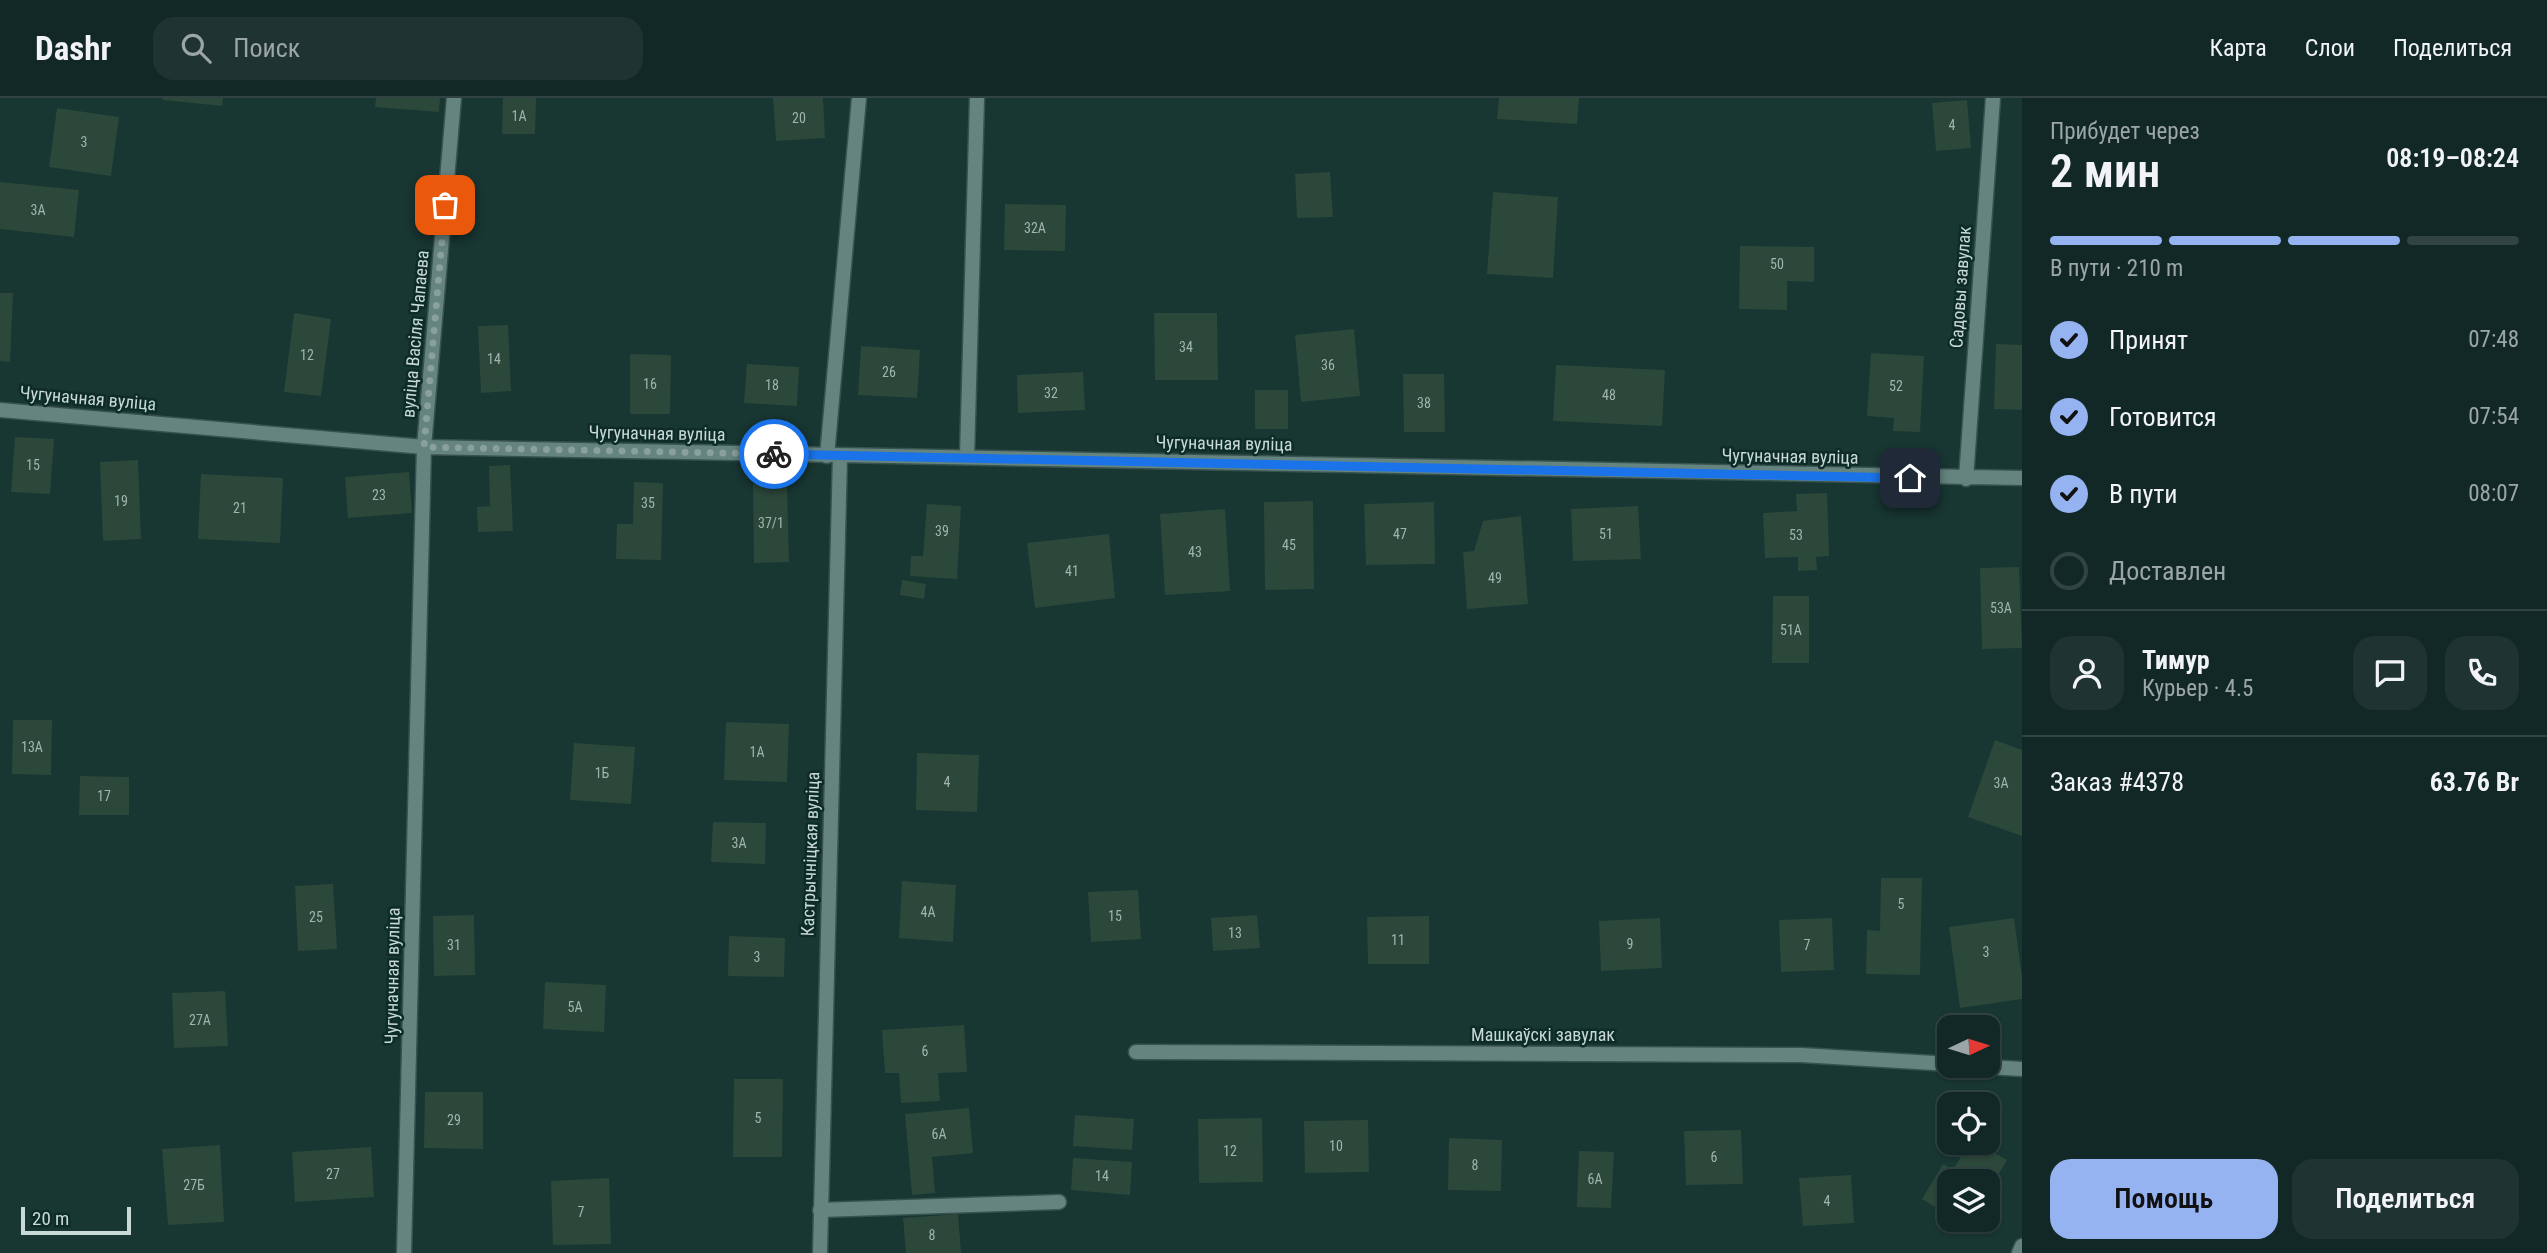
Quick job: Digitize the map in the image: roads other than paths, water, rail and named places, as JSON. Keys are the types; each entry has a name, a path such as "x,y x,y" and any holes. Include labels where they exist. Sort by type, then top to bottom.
{"street":[{"name":"вуліца Васіля Чапаева","path":"424,447 454,98"},
{"name":"Кастрычніцкая вуліца","path":"820,1253 834,456 859,98"},
{"path":"967,457 977,98"},
{"name":"Садовы завулак","path":"1965,479 1993,98"},
{"name":"Чугуначная вуліца","path":"0,410 424,447 1965,479 2022,478"},
{"name":"Чугуначная вуліца","path":"404,1253 424,447"},
{"name":"Машкаўскі завулак","path":"1136,1052 1801,1055 1937,1063"},
{"path":"2000,1068 2022,1069"},
{"path":"820,1210 1059,1202"},
{"path":"2018,1253 2022,1246"}]}
